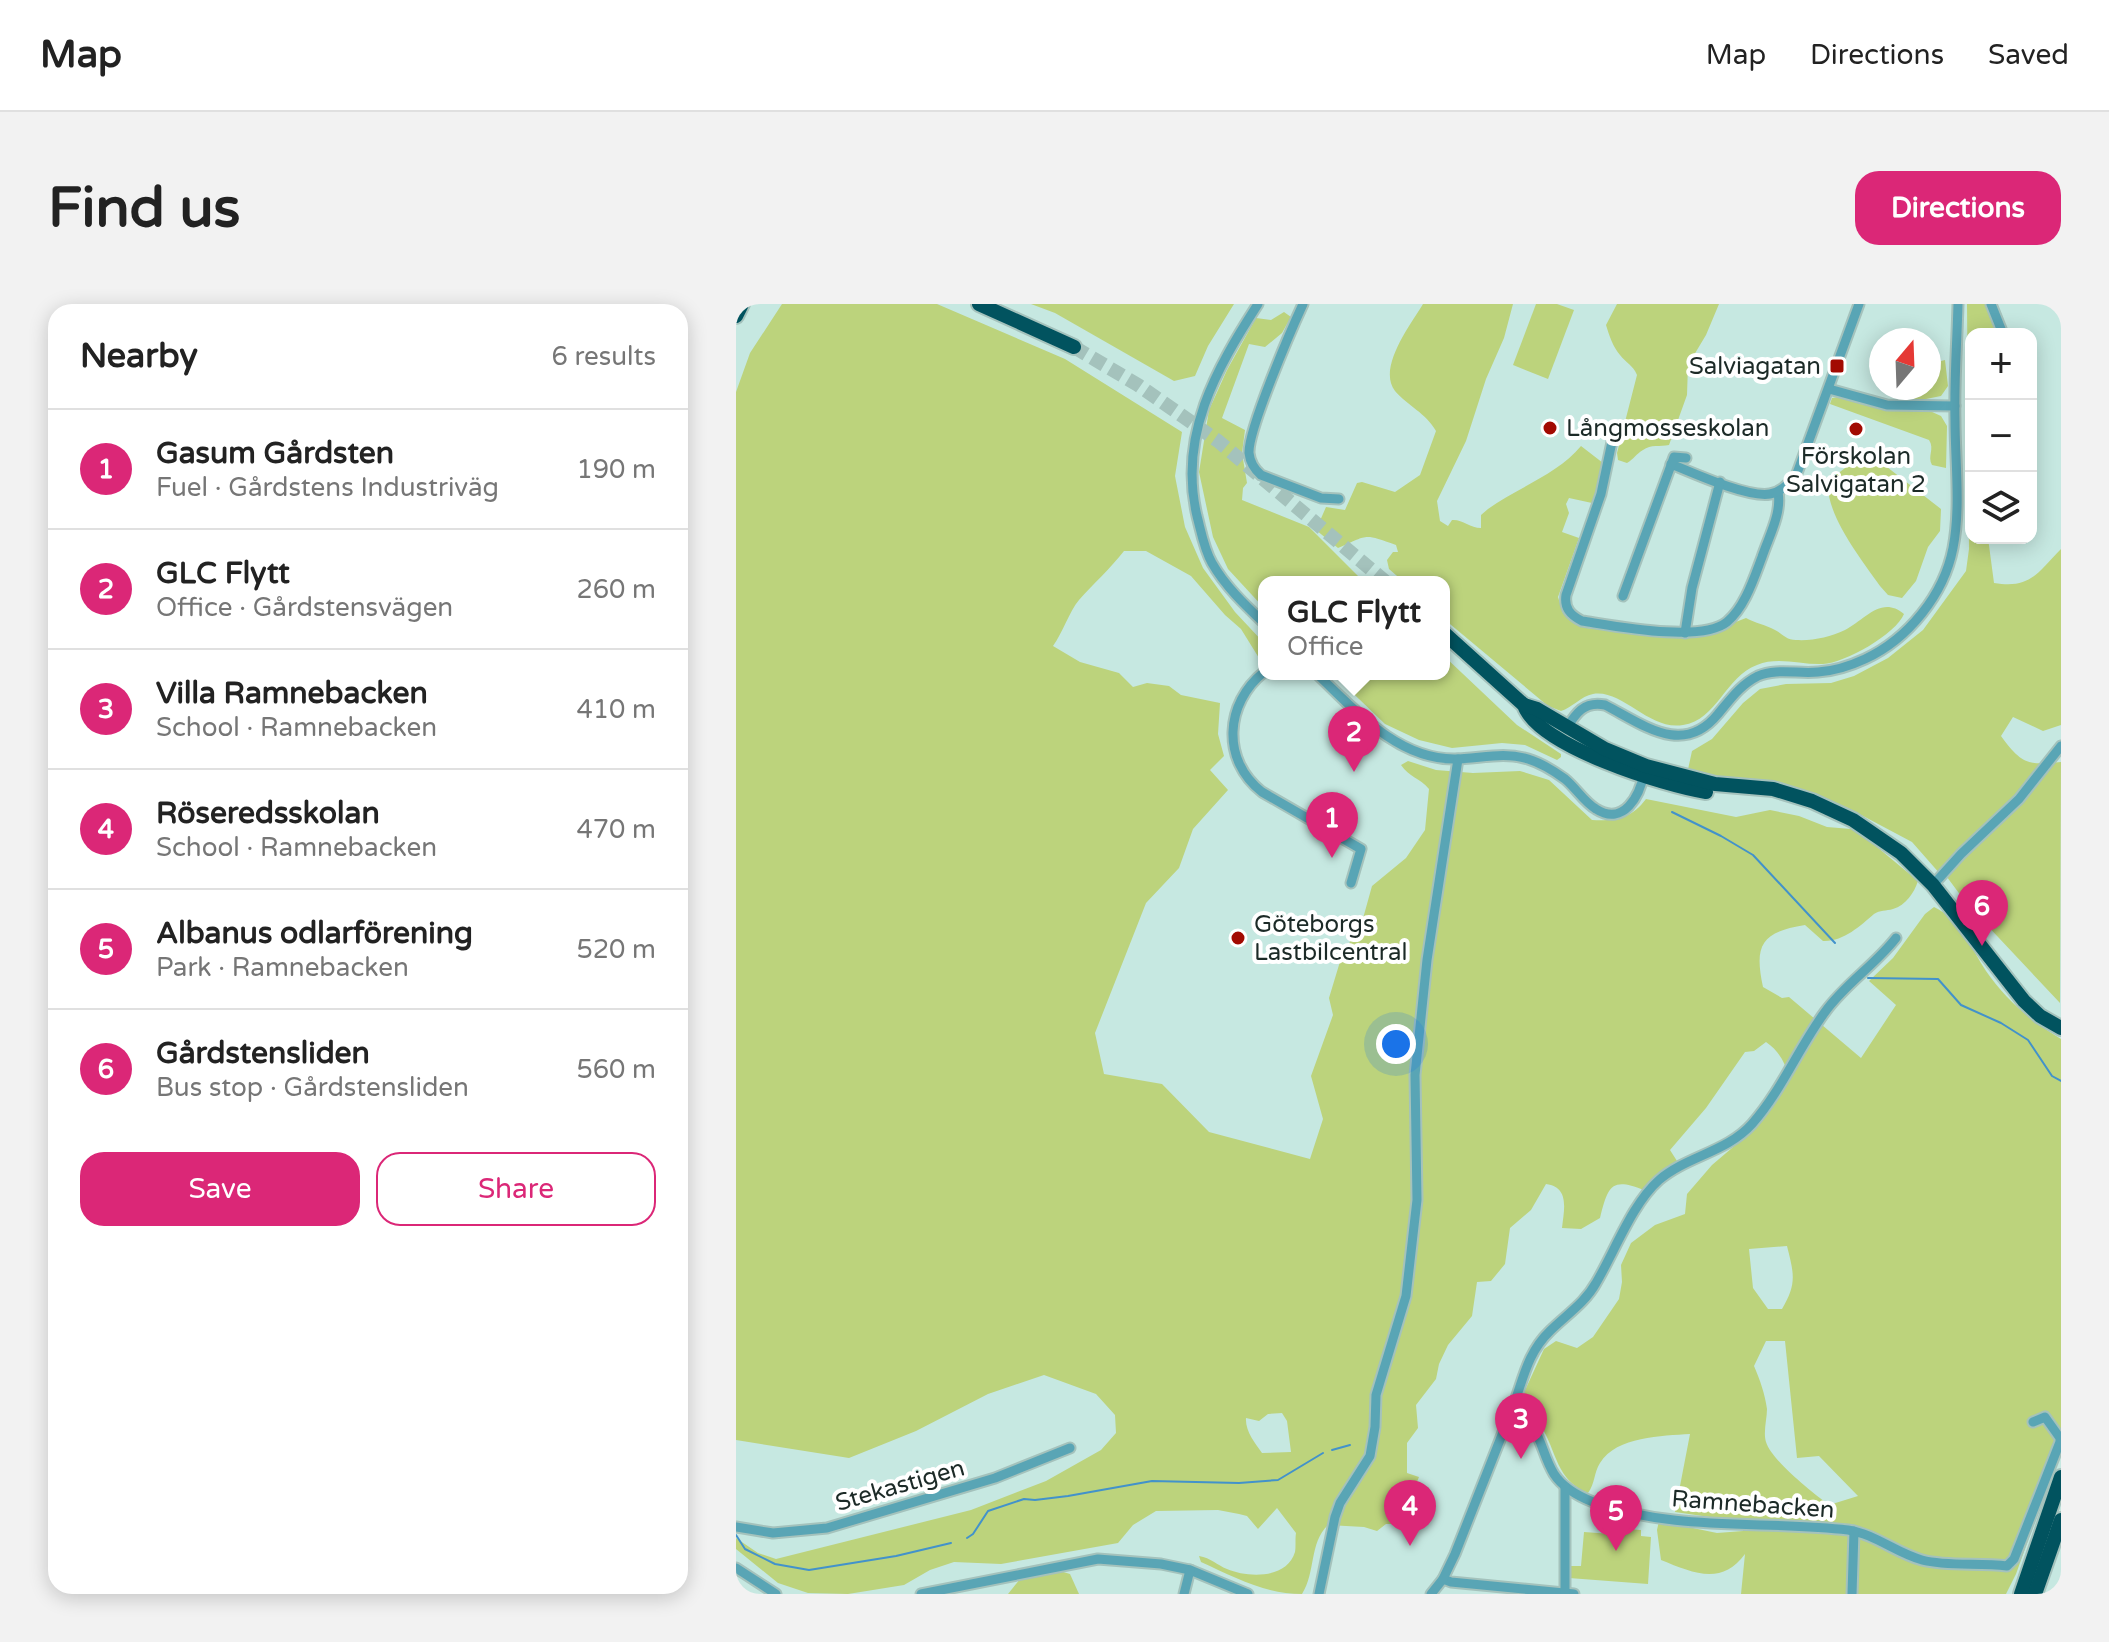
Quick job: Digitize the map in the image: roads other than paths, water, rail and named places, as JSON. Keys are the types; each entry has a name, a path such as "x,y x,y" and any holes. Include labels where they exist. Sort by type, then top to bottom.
{"highway":[{"path":"736,316 742,304"},
{"path":"979,304 1074,347"},
{"path":"1450,638 1524,705 1537,709 1563,733 1605,749 1645,771 1697,781 1773,789 1812,801 1853,820 1901,853 1933,885 2024,1001 2040,1016 2061,1028"},
{"path":"2021,1594 2061,1477"},
{"path":"2035,1594 2061,1520"}],"street":[{"path":"1258,304 1210,387 1201,412 1191,465 1194,501 1210,559 1231,589 1258,617"},
{"path":"1303,304 1252,436 1249,456 1255,470 1261,475 1321,498 1339,499"},
{"path":"1671,464 1755,495 1778,492 1796,476 1859,304"},
{"path":"1563,733 1579,710 1594,703 1605,705 1664,734 1687,735 1706,727 1732,696 1758,676 1783,671 1837,669 1865,659 1896,640 1914,623 1933,597 1953,550 1958,304"},
{"path":"1991,304 2001,328"},
{"path":"1829,389 1887,405 1955,406"},
{"path":"1613,437 1601,494 1565,605 1572,616 1582,621 1703,633 1728,621 1738,610 1760,560 1780,504 1778,492"},
{"path":"1623,596 1674,457 1679,455 1686,458"},
{"path":"1685,633 1692,588 1720,482"},
{"path":"1258,678 1244,693 1236,711 1233,737 1239,762 1248,779 1262,792 1361,849 1351,883"},
{"path":"1324,680 1382,734 1428,755 1458,759 1500,755 1530,760 1565,780 1598,811 1610,814 1626,810 1640,793 1645,771"},
{"path":"1933,885 2019,799 2061,746"},
{"path":"1319,1594 1340,1503 1370,1456 1376,1395 1406,1296 1417,1200 1415,1075 1427,960 1458,759"},
{"path":"1431,1594 1443,1579 1532,1353 1549,1331 1572,1312 1595,1286 1648,1192 1664,1176 1727,1144 1753,1122 1823,1014 1881,958 1896,938"},
{"path":"1511,1412 1522,1415 1533,1425 1553,1473 1565,1487 1565,1594"},
{"name":"Ramnebacken","path":"1565,1487 1594,1502 1676,1521 1854,1531 1922,1559 1943,1564 1976,1562 2009,1565 2029,1525 2060,1442 2045,1417 2033,1422"},
{"name":"Stekastigen","path":"736,1527 773,1533 827,1528 995,1478 1070,1448"},
{"path":"1852,1594 1854,1531"},
{"path":"921,1594 1098,1559 1145,1562 1190,1570 1248,1594"},
{"path":"736,1568 776,1594"},
{"path":"1184,1594 1190,1570"},
{"path":"1443,1579 1574,1594"}],"waterway":[{"path":"1672,812 1753,855 1835,943"},
{"path":"1868,978 1938,979 1961,1005 2001,1023 2028,1040 2052,1076 2061,1081"},
{"path":"1332,1450 1350,1445"},
{"path":"967,1538 988,1511 1024,1499 1068,1496 1152,1481 1239,1483 1278,1480 1323,1453"},
{"path":"736,1535 745,1549 775,1564 809,1570 896,1556 951,1543"}],"tunnel":[{"path":"1074,347 1138,385 1218,441 1379,576"}],"place":[{"name":"Salviagatan","path":"1837,366"},
{"name":"Långmosseskolan","path":"1550,428"},
{"name":"Förskolan Salvigatan 2","path":"1856,429"},
{"name":"GLC Flytt","path":"1354,772"},
{"name":"Gasum Gårdsten","path":"1332,858"},
{"name":"Göteborgs Lastbilcentral","path":"1238,938"},
{"name":"Gårdstensliden","path":"1982,946"},
{"name":"Villa Ramnebacken","path":"1521,1459"},
{"name":"Röseredsskolan","path":"1410,1546"},
{"name":"Albanus odlarförening","path":"1616,1551"}]}
